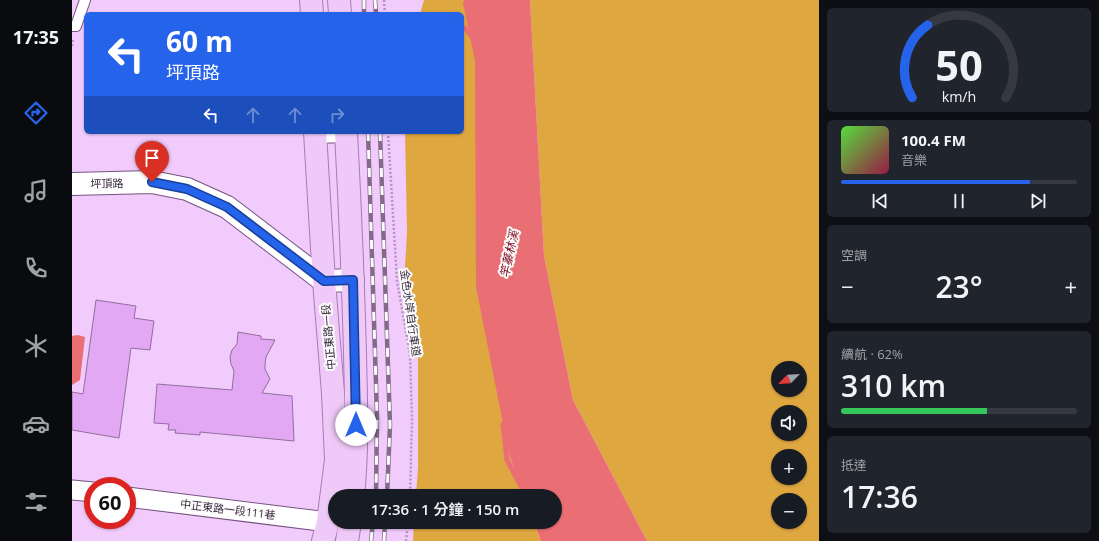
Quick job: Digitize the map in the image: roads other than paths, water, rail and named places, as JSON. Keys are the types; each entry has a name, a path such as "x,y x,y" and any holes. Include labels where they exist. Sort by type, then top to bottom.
{"main road":[{"path":"311,0 312,12"},
{"path":"339,0 340,12"},
{"name":"中正東路一段","path":"313,134 333,394 336,460 325,532"},
{"path":"346,134 353,280 356,470 354,489"},
{"path":"347,541 349,529"}],"street":[{"name":"坪頂路","path":"72,184 152,182 187,189 227,207 324,281"},
{"path":"324,281 353,280"},
{"path":"72,490 84,491"},
{"name":"中正東路一段111巷","path":"136,499 325,532"}],"lane":[{"path":"72,26 76,26 85,0"},
{"path":"313,134 346,134"}],"water":[{"path":"464,0 530,0 544,256 573,400 647,541 541,541 537,529 562,529 562,489 522,489 509,454 476,287 475,61 463,3"},
{"path":"78,335 85,337 80,380 72,385 72,336"}],"waterway":[{"name":"竿蓁林溪","path":"464,28 474,39"},
{"name":"竿蓁林溪","path":"503,424 507,460 522,489"}],"railway":[{"path":"364,0 364,12"},
{"path":"375,0 376,12"},
{"path":"368,134 377,416 376,489"},
{"path":"380,134 390,425 387,489"},
{"path":"371,541 372,529"},
{"path":"384,541 385,529"}]}
